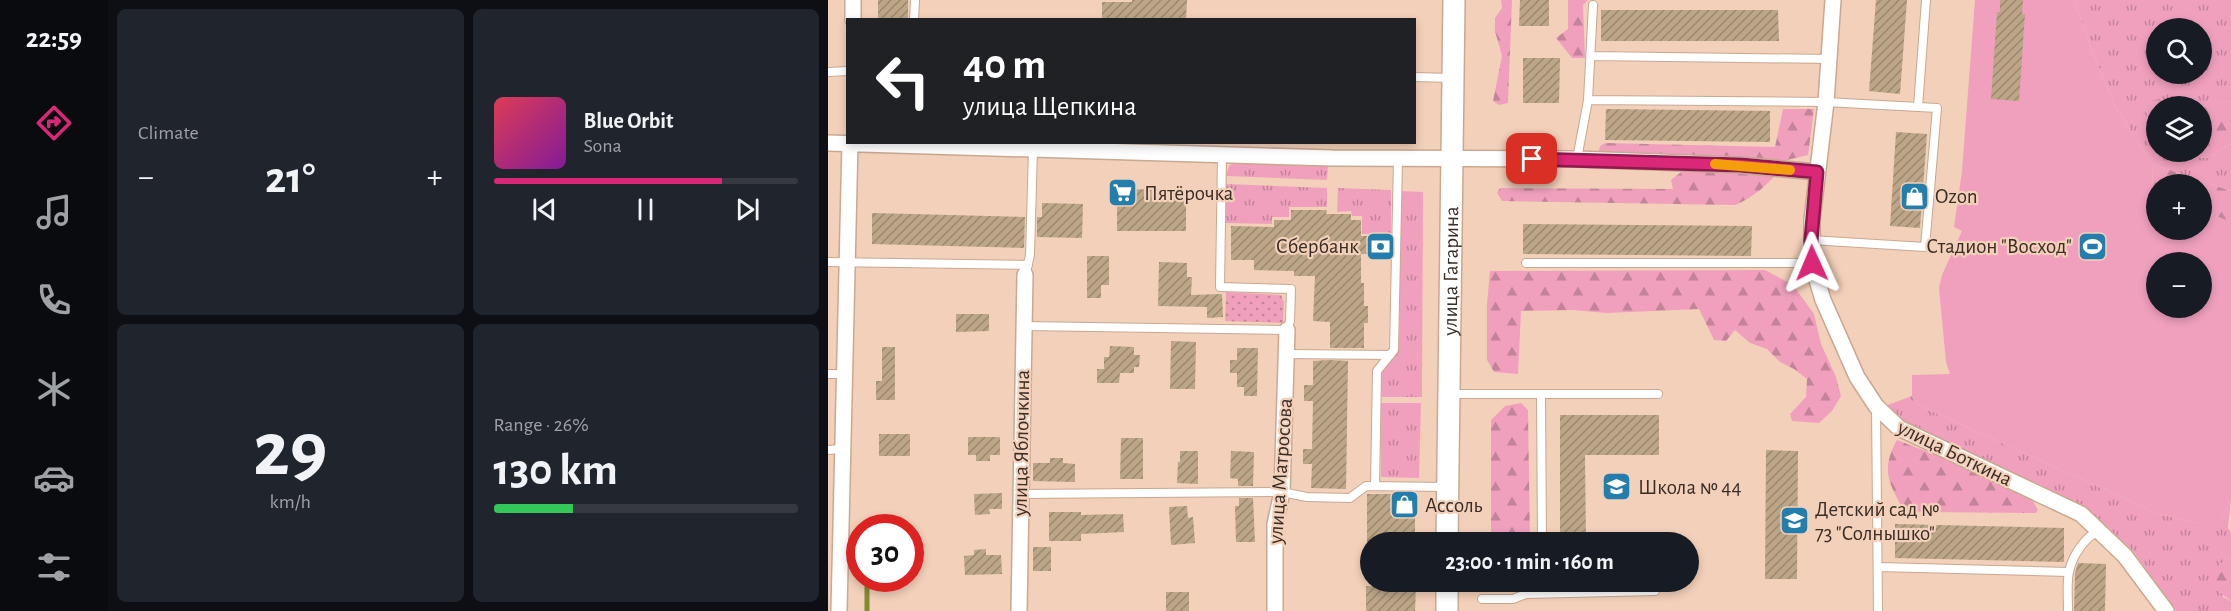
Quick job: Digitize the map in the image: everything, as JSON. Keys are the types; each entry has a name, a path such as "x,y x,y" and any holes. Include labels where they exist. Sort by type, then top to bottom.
{"main road":[{"name":"улица Гагарина","path":"1447,532 1454,0"},
{"path":"1447,592 1447,611"}],"street":[{"path":"853,0 853,18"},
{"name":"улица Боткина","path":"1833,0 1826,102 1811,240 1812,263 1823,300 1863,388 1891,422 1909,434 2080,514 2125,556 2166,611"},
{"path":"828,143 846,143"},
{"path":"839,611 835,449 836,374 846,262 850,144"},
{"path":"942,144 1212,150 1398,159 1577,159 1740,165 1817,172"},
{"name":"улица Яблочкина","path":"1019,611 1026,270"},
{"name":"улица Матросова","path":"1275,611 1275,524 1282,492 1287,330"}],"lane":[{"path":"914,18 915,0"},
{"path":"1918,108 1926,0"},
{"path":"1577,159 1588,100 1593,5"},
{"path":"1592,56 1829,59"},
{"path":"828,72 846,71"},
{"path":"1416,77 1453,78"},
{"path":"1588,100 1826,102 1936,108 1925,247 1811,240"},
{"path":"828,262 1026,270 1030,255 1033,145"},
{"path":"1024,326 1287,330 1290,321 1291,289 1220,287 1212,150"},
{"path":"1375,486 1377,371 1394,350 1398,159"},
{"path":"1526,263 1812,263"},
{"path":"1286,354 1390,355"},
{"path":"1449,394 1658,394"},
{"path":"1541,395 1542,532"},
{"path":"1876,406 1878,611"},
{"path":"1020,494 1282,492 1307,497 1350,498 1366,486 1448,487"},
{"path":"2068,611 2068,572 2072,558 2090,535 2100,531"},
{"path":"1878,567 2068,572"},
{"path":"1482,599 1513,599 1526,594 1542,593 1598,592"}],"green space":[{"path":"1501,0 1512,0 1508,103 1499,105 1493,101 1502,56 1495,31 1495,18 1502,8"},
{"path":"1568,0 1588,0 1583,5 1585,58 1572,58 1556,38 1568,29"},
{"name":"Стадион \"Восход\"","path":"1975,0 2074,0 2115,106 2146,155 2146,162 2152,164 2152,174 2146,174 2146,240 2212,240 2212,215 2231,222 2231,498 2220,523 2196,523 2159,514 1920,406 1912,396 1912,375 1950,374 1946,362 1939,288 1942,275 1962,231 1954,227 1962,171"},
{"path":"2074,0 2231,0 2231,101 2212,105 2212,96 2146,96 2144,111 2146,113 2146,155 2115,106"},
{"path":"2231,101 2231,144 2212,155 2212,104"},
{"path":"1783,109 1814,109 1808,155 1787,160 1764,187 1735,205 1502,201 1497,193 1500,188 1673,189 1671,180 1685,169 1598,155 1600,146 1605,143 1775,147"},
{"path":"2231,144 2231,191 2212,185 2212,174 2181,174 2151,162 2212,162 2212,155"},
{"path":"1235,162 1328,166 1327,180 1226,176 1229,166"},
{"path":"2152,164 2181,174 2152,174"},
{"path":"1226,184 1327,188 1327,207 1289,207 1289,217 1272,217 1272,224 1225,223"},
{"path":"2212,185 2231,191 2231,222 2212,215"},
{"path":"1338,188 1391,190 1391,233 1362,234 1362,216 1352,216 1351,211 1337,212"},
{"path":"1401,191 1423,192 1422,397 1382,397 1381,372 1399,350"},
{"path":"1765,270 1793,285 1814,314 1821,344 1836,377 1841,396 1832,411 1819,423 1792,421 1790,414 1806,397 1807,379 1780,362 1767,349 1750,343 1735,330 1726,341 1714,340 1699,309 1607,313 1572,310 1521,311 1518,374 1494,372 1487,360 1487,304 1490,271"},
{"path":"1226,292 1281,295 1284,302 1283,323 1225,321"},
{"path":"1912,396 1920,406 2159,514 2196,523 2220,523 2231,498 2228,528 2231,532 2231,557 2219,565 2223,597 2231,601 2231,611 2176,611 2133,551 2085,508 1903,423 1885,406"},
{"path":"1381,403 1421,403 1419,478 1381,477"},
{"path":"1521,403 1528,410 1530,532 1491,532 1491,420 1505,406"},
{"path":"1897,440 1964,466 2030,496 2038,510 2036,513 1921,512 1903,509 1893,491 1888,475 1889,459"},
{"path":"2231,557 2231,601 2210,585 2219,565"}],"building":[{"path":"878,0 908,0 908,18 878,18"},
{"path":"1132,0 1187,0 1186,18 1102,18 1102,2 1132,2"},
{"path":"1520,0 1549,0 1549,26 1519,26"},
{"path":"1876,0 1907,0 1900,94 1869,91"},
{"path":"2000,0 2023,0 2022,14 2025,14 2019,101 1991,99 1997,12 2000,12"},
{"path":"1601,10 1778,10 1779,41 1601,41"},
{"path":"1523,58 1560,58 1559,103 1523,103"},
{"path":"1606,109 1770,111 1770,142 1605,140"},
{"path":"1896,132 1927,134 1920,228 1890,226"},
{"path":"1117,189 1186,190 1186,231 1117,231"},
{"path":"1042,203 1083,204 1082,238 1037,237 1037,217 1042,217"},
{"path":"1291,210 1327,210 1326,214 1351,214 1351,220 1361,220 1361,236 1390,236 1390,254 1361,254 1364,306 1368,306 1368,323 1364,323 1364,348 1330,348 1330,322 1313,321 1315,276 1294,276 1294,271 1254,270 1254,260 1231,260 1231,226 1274,227 1274,220 1291,220"},
{"path":"872,213 1025,217 1024,248 872,244"},
{"path":"1523,224 1752,226 1751,256 1523,254"},
{"path":"1087,256 1109,256 1109,285 1101,285 1101,298 1087,298"},
{"path":"1159,262 1187,263 1187,277 1192,277 1191,295 1222,294 1223,317 1207,318 1207,307 1158,306"},
{"path":"956,314 989,314 989,331 956,332"},
{"path":"1171,341 1196,342 1195,389 1170,389"},
{"path":"1110,346 1134,347 1134,355 1140,355 1139,367 1134,367 1134,373 1120,373 1119,383 1097,383 1097,369 1104,369 1104,357 1109,357"},
{"path":"882,347 895,347 895,400 876,400 876,381 882,381"},
{"path":"1237,348 1258,348 1257,396 1244,396 1244,387 1237,387 1237,373 1230,373 1230,360 1237,360"},
{"path":"1313,361 1348,361 1346,489 1311,488 1312,464 1303,464 1303,449 1312,449 1313,401 1304,401 1304,385 1313,385"},
{"path":"1560,415 1659,415 1659,455 1585,455 1586,532 1560,532"},
{"path":"879,434 910,434 910,456 879,456"},
{"path":"968,437 1000,437 1000,455 990,455 990,461 976,461 976,455 968,455"},
{"path":"1121,438 1143,438 1143,479 1120,479"},
{"path":"1766,450 1798,451 1797,579 1765,579"},
{"path":"1180,451 1198,451 1198,484 1177,483"},
{"path":"1231,451 1254,452 1253,486 1238,486 1238,479 1230,478"},
{"path":"1050,458 1063,458 1063,463 1075,464 1075,482 1033,481 1033,463 1050,463"},
{"path":"1002,493 1002,509 989,509 990,514 975,515 974,494"},
{"path":"1367,494 1415,494 1415,532 1367,532"},
{"path":"1239,498 1253,498 1255,542 1236,542 1235,506 1239,506"},
{"path":"1187,506 1188,518 1193,517 1195,543 1171,545 1169,507"},
{"path":"1049,512 1081,512 1081,515 1123,514 1124,532 1081,534 1081,541 1049,541"},
{"path":"1895,524 2064,528 2064,562 1895,558"},
{"path":"1033,547 1051,547 1051,571 1033,571"},
{"path":"986,549 986,555 1001,555 1002,574 965,575 964,556 974,555 974,550"},
{"path":"2078,563 2106,564 2105,611 2074,611 2075,573"},
{"path":"1166,592 1189,592 1189,611 1166,611"},
{"path":"1366,592 1416,592 1415,611 1366,611"}],"waterway":[{"path":"867,592 867,611"}],"slow traffic":[{"path":"1715,164 1790,170"}],"place":[{"name":"Пятёрочка","path":"1123,193"},
{"name":"Ozon","path":"1914,196"},
{"name":"Сбербанк","path":"1380,246"},
{"name":"Стадион \"Восход\"","path":"2093,246"},
{"name":"Школа № 44","path":"1617,487"},
{"name":"Ассоль","path":"1404,505"},
{"name":"Детский сад № 73 \"Солнышко\"","path":"1794,521"}],"route":[{"path":"1532,159 1740,165 1817,172 1812,220 1812,263"}]}
